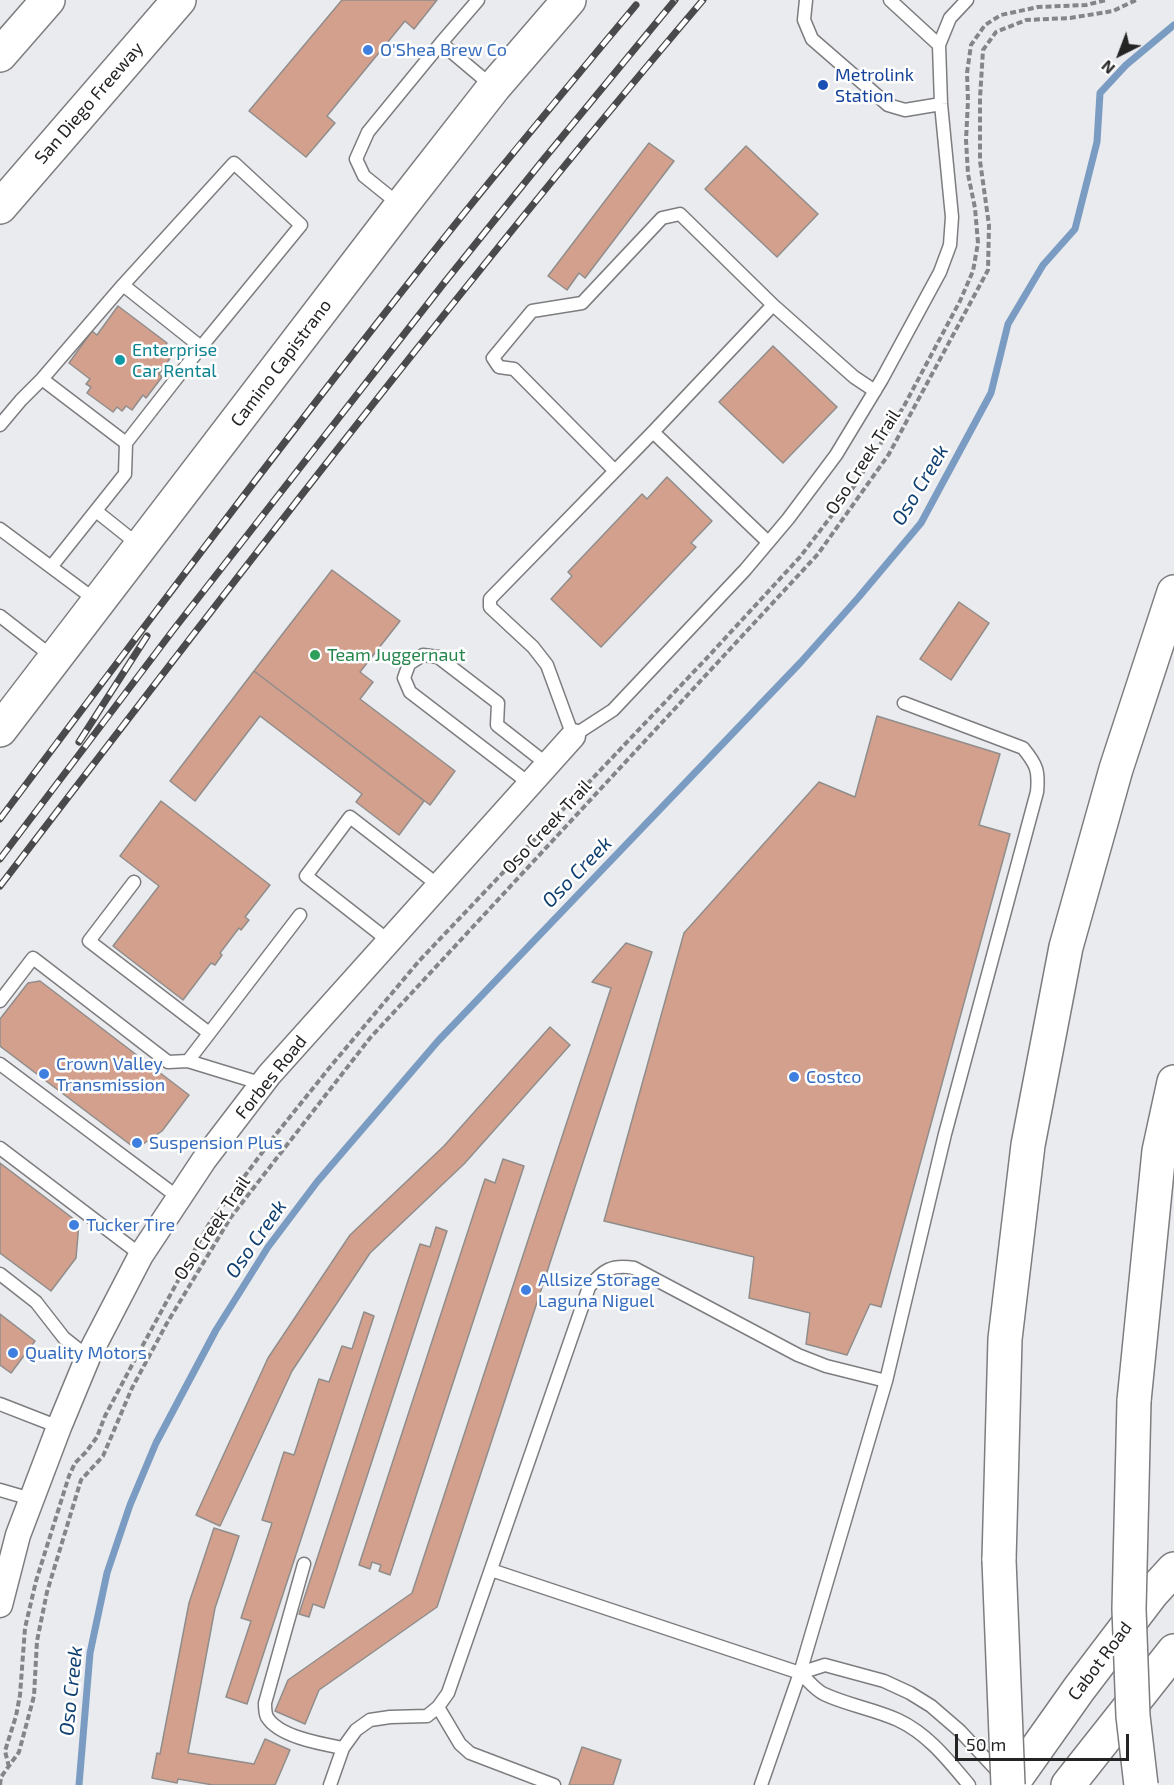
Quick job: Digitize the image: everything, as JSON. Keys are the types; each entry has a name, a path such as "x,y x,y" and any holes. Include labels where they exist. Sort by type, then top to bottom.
{"main road":[{"path":"0,55 48,0"},
{"name":"San Diego Freeway","path":"0,207 179,0"},
{"name":"Camino Capistrano","path":"0,730 401,206 494,87 569,0"},
{"path":"1010,1785 999,1560 1005,1339 1028,1145 1066,947 1116,769 1174,592"},
{"path":"1141,1785 1134,1716 1129,1609 1134,1401 1159,1150 1174,1082"},
{"name":"Cabot Road","path":"1010,1785 1079,1689 1152,1593 1174,1569"},
{"path":"1068,1785 1174,1651"}],"street":[{"name":"Forbes Road","path":"0,1605 18,1535 59,1427 88,1357 141,1255 204,1160 263,1084 573,736"}],"lane":[{"path":"401,206 364,176 356,159 368,132 478,0"},
{"path":"806,0 804,20 812,39 888,105 905,110 941,104"},
{"path":"890,0 939,45"},
{"path":"773,305 490,599 490,607 533,647 547,665 573,736 613,710 745,570 788,519 836,455 875,392 940,272 950,245 952,216 941,104 939,45 950,18 968,0"},
{"path":"441,43 494,87"},
{"path":"0,425 42,380 123,285 234,164 301,225 126,443 125,474 51,567"},
{"path":"615,471 514,369 499,367 493,358 532,311 582,303 662,218 680,214 773,305 875,392"},
{"path":"123,285 201,347"},
{"path":"42,380 126,443"},
{"path":"653,432 768,542"},
{"path":"96,511 141,547"},
{"path":"0,529 99,602"},
{"path":"0,616 55,659"},
{"path":"530,784 410,692 404,678 408,664 423,656 438,657 498,703 497,725 548,765"},
{"path":"761,1785 800,1672 886,1381 945,1134 1037,792 1039,773 1023,748 904,703"},
{"path":"389,941 306,876 350,817 438,885"},
{"path":"134,882 89,941 209,1033"},
{"path":"188,1061 300,915"},
{"path":"0,1001 33,958 168,1062 188,1061 263,1084"},
{"path":"0,1064 179,1198"},
{"path":"0,1148 141,1255"},
{"path":"330,1785 343,1748 356,1730 370,1720 427,1716 438,1707 448,1693 589,1287 597,1276 609,1269 621,1266 634,1268 798,1355 826,1366 886,1381"},
{"path":"0,1274 36,1302 64,1338 88,1357"},
{"path":"0,1404 59,1427"},
{"path":"0,1490 31,1499"},
{"path":"304,1564 265,1703 266,1716 275,1727 318,1744 343,1748"},
{"path":"491,1570 800,1672 822,1694 880,1712 924,1736 945,1756 969,1785"},
{"path":"800,1672 825,1665 884,1681 910,1693 931,1706 960,1731 1010,1785"},
{"path":"438,1707 460,1744 470,1754 554,1785"}],"path":[{"name":"Oso Creek Trail","path":"9,1767 5,1751 20,1695 26,1628 36,1581 69,1476 75,1463 97,1437 116,1395 209,1224 273,1138 419,961 705,660 792,565 855,485 904,406 960,301 973,271 978,243 975,208 968,174 966,140 967,73 971,45 985,26 1001,15 1038,7 1086,5 1106,0"},
{"name":"Oso Creek Trail","path":"0,1785 1,1777 20,1752 34,1696 37,1641 47,1592 81,1480 104,1456 132,1388 167,1323 231,1217 370,1038 818,554 890,454 988,270 989,225 980,161 980,98 983,50 996,32 1026,20 1070,18 1113,11 1136,0"}],"building":[{"path":"342,0 437,0 414,29 405,21 327,116 335,123 306,157 249,111"},
{"path":"649,143 674,161 585,278 579,273 567,290 548,276"},
{"path":"746,146 818,214 777,257 705,189"},
{"name":"Enterprise Car Rental","path":"118,306 167,343 162,349 171,357 159,374 162,377 146,398 143,395 132,410 126,406 122,411 117,407 113,412 87,393 91,387 86,384 90,379 69,363 92,331 97,335"},
{"path":"773,346 837,407 783,463 719,402"},
{"path":"667,477 712,521 691,543 696,547 601,647 551,599 572,576 568,572 642,494 647,499"},
{"path":"332,570 400,621 360,672 373,682 360,699 455,771 430,805 254,671"},
{"path":"959,602 989,623 951,680 920,659"},
{"path":"254,671 424,801 399,835 356,802 362,794 260,716 195,801 170,781"},
{"name":"Costco","path":"877,716 1000,754 979,825 1010,834 881,1307 870,1304 847,1355 806,1344 810,1313 749,1298 754,1257 604,1221 684,933 819,782 855,797"},
{"path":"161,801 270,885 245,917 249,920 241,930 239,928 220,953 222,955 215,965 211,963 183,1000 113,946 159,886 120,856"},
{"name":"Allsize Storage Laguna Niguel","path":"626,943 652,952 437,1607 319,1690 305,1724 275,1711 288,1680 412,1593 611,988 592,982"},
{"path":"40,981 189,1095 162,1131 136,1149 0,1046 0,1019 28,983"},
{"path":"550,1027 570,1045 464,1164 370,1253 292,1371 220,1526 196,1515 268,1358 350,1235 444,1146"},
{"name":"Allsize Storage Laguna Niguel","path":"503,1159 524,1166 390,1575 379,1571 381,1565 372,1562 370,1569 359,1565 485,1179 495,1183"},
{"path":"0,1163 79,1223 76,1258 51,1291 0,1253"},
{"path":"436,1227 447,1231 324,1608 313,1604 309,1617 299,1614 420,1244 430,1247"},
{"path":"364,1312 374,1316 247,1704 226,1697 251,1621 241,1618 272,1523 262,1520 284,1452 294,1455 319,1379 329,1382 342,1346 352,1349"},
{"name":"Quality Motors","path":"0,1314 35,1341 11,1373 0,1365"},
{"path":"214,1528 239,1536 215,1608 188,1753 254,1764 265,1739 290,1750 275,1785 213,1785 178,1779 177,1783 152,1778 157,1753 160,1754 189,1603"},
{"path":"582,1747 621,1760 613,1785 569,1785"}],"waterway":[{"name":"Oso Creek","path":"79,1785 90,1653 107,1573 130,1505 156,1443 216,1330 268,1247 317,1182 438,1041 801,662 921,523 991,393 1008,324 1043,265 1075,229 1097,142 1100,93 1126,65 1174,25"}],"railway":[{"path":"0,859 174,629 444,283 675,0"},
{"path":"0,886 346,438 522,217 703,0"},
{"path":"0,819 368,334 501,167 636,5"},
{"path":"79,742 147,636"}],"place":[{"name":"O'Shea Brew Co","path":"368,50"},
{"name":"Metrolink Station","path":"823,85"},
{"name":"Enterprise Car Rental","path":"120,360"},
{"name":"Team Juggernaut","path":"315,655"},
{"name":"Crown Valley Transmission","path":"44,1074"},
{"name":"Costco","path":"794,1077"},
{"name":"Suspension Plus","path":"137,1143"},
{"name":"Tucker Tire","path":"74,1225"},
{"name":"Allsize Storage Laguna Niguel","path":"526,1290"},
{"name":"Quality Motors","path":"13,1353"}]}
